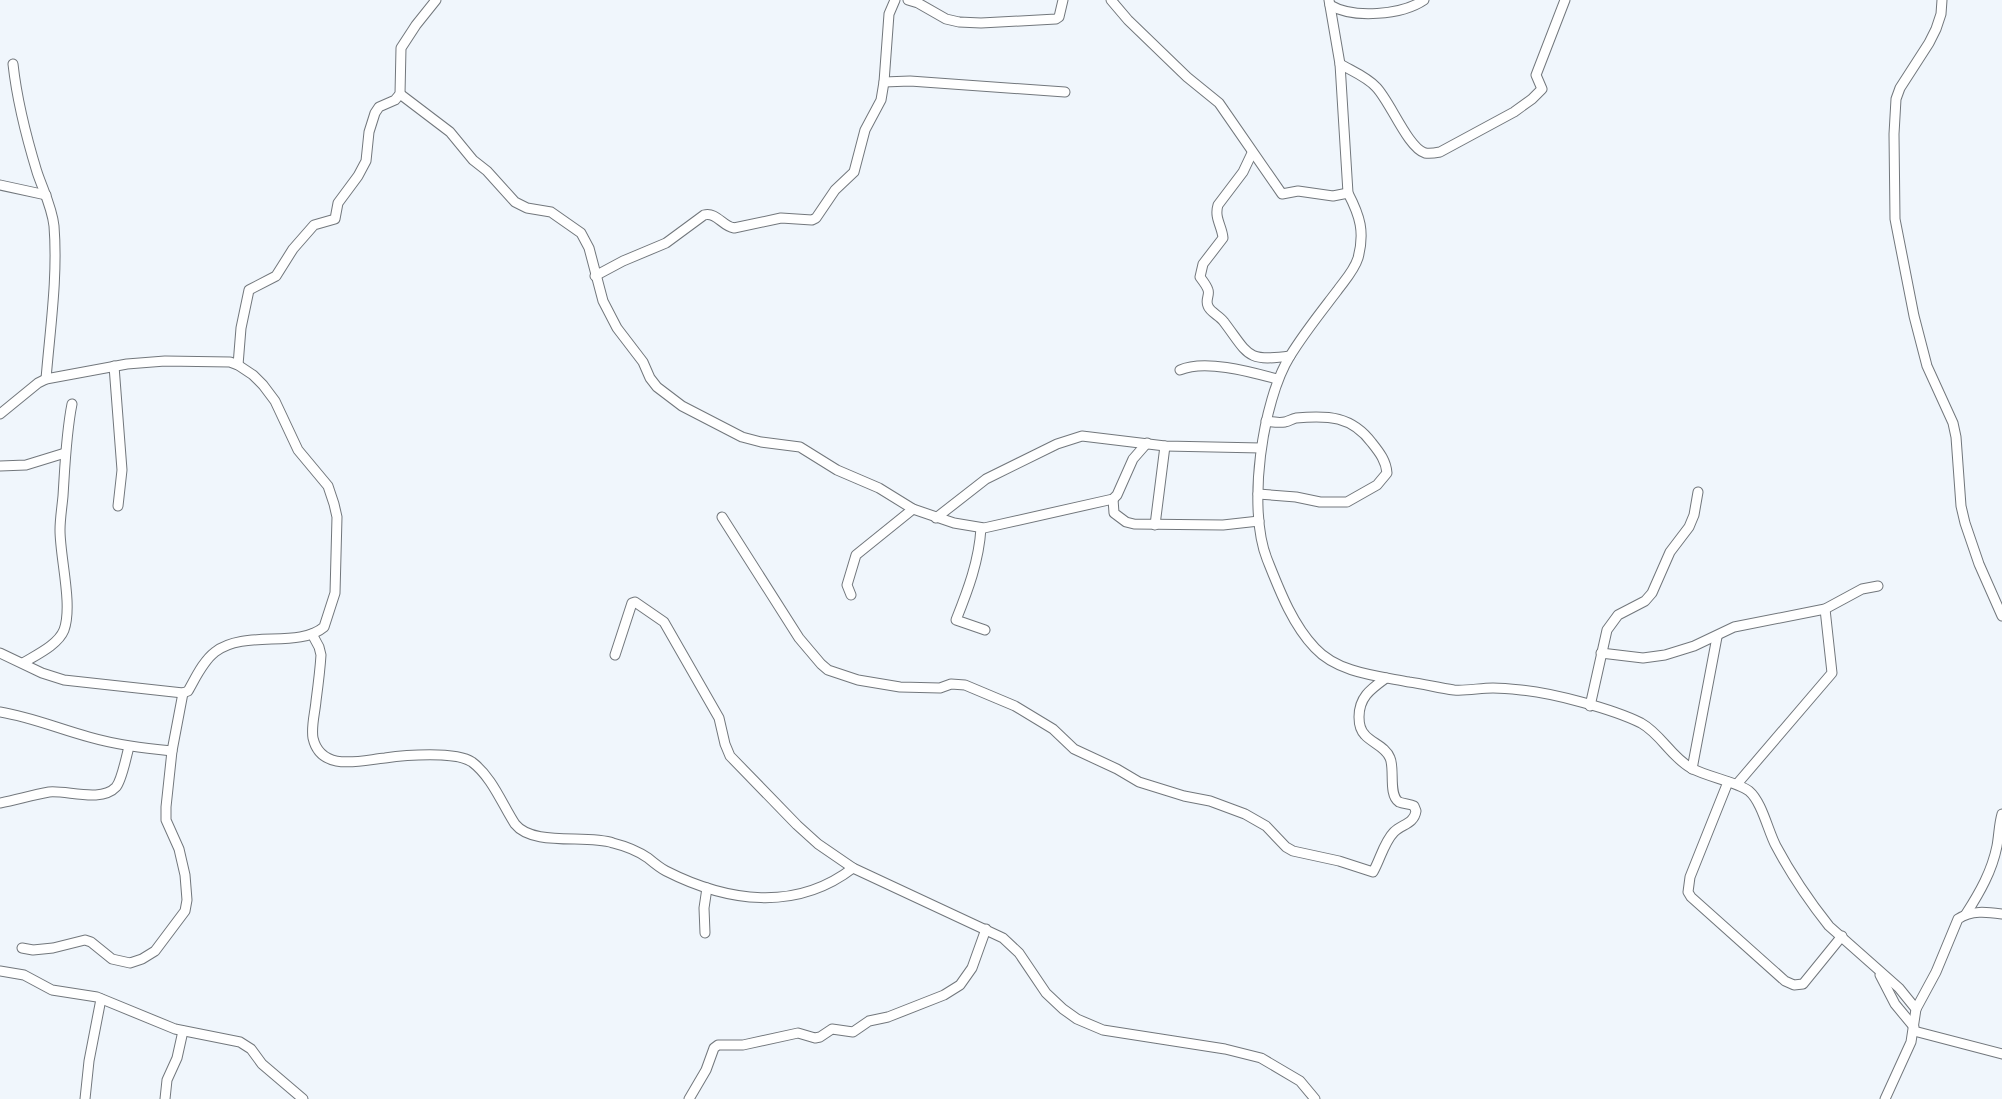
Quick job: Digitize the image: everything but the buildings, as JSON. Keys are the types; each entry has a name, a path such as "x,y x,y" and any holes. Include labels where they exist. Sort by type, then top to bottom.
{"street":[{"path":"238,365 241,328 249,290 276,276 293,249 314,225 335,219 338,203 358,176 366,161 368,132 375,113 380,107 395,100 400,94 401,48 436,0"},
{"path":"595,276 623,261 666,243 701,216 707,214 734,228 781,218 812,220 816,218 835,190 854,172 865,130 880,100 884,82 888,14 895,0"},
{"path":"908,0 946,19 981,23 1056,19 1059,17 1063,0"},
{"path":"1111,0 1128,20 1187,77 1219,103 1252,153 1275,181 1282,194 1298,191 1333,196 1348,193"},
{"path":"1330,2 1347,12 1374,13 1403,10 1424,0"},
{"path":"1340,64 1371,82 1378,89 1405,132 1420,150 1430,153 1440,152 1514,112 1542,89 1536,76 1565,0"},
{"path":"1942,0 1941,14 1936,28 1929,43 1900,88 1896,99 1894,219 1912,307 1927,366 1953,423 1956,437 1961,506 1965,523 1984,577 2002,616"},
{"path":"1330,2 1340,64 1348,193 1360,220 1358,258 1348,277 1290,356 1277,380 1266,421 1261,448 1258,494 1259,521 1265,556 1286,604 1305,636 1330,661 1386,678 1456,690 1494,688 1524,690 1590,706 1629,718 1644,725 1665,744 1679,761 1692,769 1749,791 1756,801 1776,846 1794,877 1830,926 1899,988 1916,1009"},
{"path":"13,64 20,113 54,226 54,272 46,379"},
{"path":"884,82 910,81 1065,92"},
{"path":"400,94 450,132 473,160 487,171 515,202 527,208 551,212 581,233 589,248 603,301 618,328 643,362 653,382 673,399 742,437 761,442 800,446 836,470 879,488 914,509 936,518 981,528 1113,499 1117,495 1133,459 1147,443"},
{"path":"1252,153 1243,172 1218,205 1216,211 1217,220 1223,238 1203,264 1200,277 1209,291 1208,307 1220,317 1238,344 1246,352 1256,358 1268,359 1290,356"},
{"path":"0,185 46,196"},
{"path":"0,414 38,383 46,379 114,366 165,361 220,361 238,365 253,375 269,392 298,450 328,486 337,517 335,593 326,623 322,629 305,637 249,641 221,648 210,656 188,691 183,693 74,682 54,677 0,653"},
{"path":"114,366 122,470 118,506"},
{"path":"1180,370 1194,366 1219,368 1252,372 1277,380"},
{"path":"23,663 54,642 64,631 66,594 61,562 60,530 65,453 72,404"},
{"path":"1258,494 1296,497 1320,502 1347,502 1377,485 1387,473 1386,463 1368,437 1359,428 1347,421 1338,418 1322,417 1293,418 1285,422 1266,421"},
{"path":"936,518 986,479 1073,438 1090,436 1165,446 1261,448"},
{"path":"1154,525 1165,446"},
{"path":"0,466 26,465 65,453"},
{"path":"1590,706 1607,630 1618,615 1645,601 1652,593 1670,552 1689,527 1694,515 1698,492"},
{"path":"1113,499 1114,513 1126,522 1154,525 1223,525 1259,521"},
{"path":"851,595 847,585 856,555 914,509"},
{"path":"722,517 800,638 828,670 858,680 900,687 940,688 952,684 965,685 1015,706 1053,729 1074,749 1117,769 1139,782 1184,796 1210,801 1245,814 1266,826 1286,847 1294,851 1340,861 1373,872 1390,836 1411,821 1416,811 1414,806 1399,802 1396,798 1389,755 1363,734 1359,723 1362,700 1368,691 1386,678"},
{"path":"981,528 977,559 967,594 956,620 985,630"},
{"path":"1601,653 1629,657 1650,657 1694,646 1717,637 1734,627 1825,608 1862,589 1878,586"},
{"path":"615,655 632,602 662,619 719,718 730,756 796,824 818,844 853,868 1003,938 1019,953 1046,993 1077,1019 1104,1030 1225,1049 1260,1058 1300,1081 1314,1099"},
{"path":"1825,608 1832,673 1732,783 1690,877 1688,892 1691,897 1786,981 1794,985 1803,984 1842,936"},
{"path":"312,634 319,647 321,656 313,738 326,756 334,761 352,763 385,758 428,755 446,756 469,761 486,777 520,830 532,835 596,839 613,842 639,853 665,871 707,888 742,897 780,897 804,892 841,877 853,868"},
{"path":"1692,769 1717,637"},
{"path":"22,948 33,950 53,948 85,940 92,942 102,953 130,963 142,959 155,951 185,911 187,900 182,861 166,820 172,751 183,693"},
{"path":"0,712 21,716 128,747 172,751"},
{"path":"0,803 48,793 59,792 89,796 113,790 119,783 128,747"},
{"path":"1885,1099 1912,1042 1916,1009 1936,972 1951,932 1958,920 1966,914 1987,880 1997,845 2002,814"},
{"path":"704,933 704,908 707,888"},
{"path":"1966,914 1980,912 2002,914"},
{"path":"689,1099 706,1070 714,1048 718,1045 743,1045 798,1033 818,1038 832,1029 853,1032 869,1021 888,1017 952,991 967,978 986,929"},
{"path":"1877,969 1896,1004 1914,1029 2002,1054"},
{"path":"0,971 24,975 52,990 91,996 183,1030 218,1036 247,1046 262,1064 303,1099"},
{"path":"85,1099 89,1061 100,999"},
{"path":"165,1099 167,1080 176,1058 183,1030"}]}
